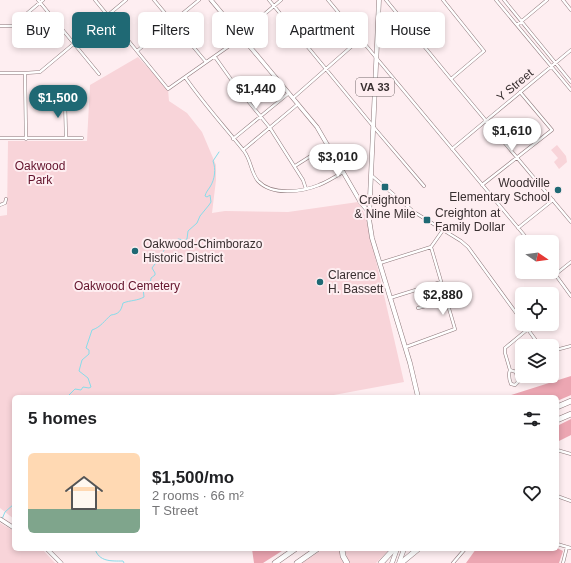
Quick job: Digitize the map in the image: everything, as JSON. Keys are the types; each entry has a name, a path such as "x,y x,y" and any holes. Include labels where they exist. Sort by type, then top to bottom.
{"highway":[{"path":"559,406 571,401"},
{"path":"559,419 571,414"},
{"path":"275,563 292,551"},
{"path":"297,563 314,551"},
{"path":"342,551 347,563"},
{"path":"381,563 394,551"},
{"path":"400,563 415,551"}],"main road":[{"name":"VA 33","path":"379,0 368,212 372,238 417,395"},
{"path":"392,563 395,551"},
{"path":"400,563 403,551"}],"street":[{"path":"95,0 105,12"},
{"path":"112,12 126,0"},
{"path":"154,0 164,12"},
{"path":"185,12 199,0"},
{"path":"211,0 221,12"},
{"path":"269,0 424,186"},
{"path":"267,12 281,0"},
{"path":"328,0 338,12"},
{"path":"386,0 451,80 571,222"},
{"path":"443,0 484,51 451,80"},
{"path":"496,0 571,90"},
{"path":"504,0 571,82"},
{"path":"517,26 547,0"},
{"path":"563,0 571,10"},
{"path":"0,26 12,26 41,1 72,41"},
{"path":"130,42 168,89 226,48"},
{"path":"0,73 40,72 72,46"},
{"path":"77,48 99,74"},
{"path":"137,51 141,48"},
{"path":"194,48 206,62"},
{"path":"251,48 317,127 368,212"},
{"path":"293,98 350,48"},
{"path":"368,48 524,235"},
{"name":"Y Street","path":"452,150 571,50"},
{"path":"215,57 235,85 270,128 295,166 306,189"},
{"path":"25,73 26,138"},
{"path":"185,77 199,97 243,150 255,176 264,186 277,190 292,191 306,189 320,185 343,172"},
{"path":"482,185 552,130 520,92"},
{"path":"233,139 289,93"},
{"path":"65,99 66,138"},
{"path":"243,150 298,104"},
{"path":"0,138 82,138"},
{"path":"295,166 328,145"},
{"path":"371,174 414,212 468,247 515,311"},
{"path":"0,205 5,203 6,199"},
{"path":"518,228 553,200"},
{"path":"380,263 431,247 443,230"},
{"path":"405,348 455,329 431,247"},
{"path":"559,272 571,262"},
{"path":"559,278 571,296"},
{"path":"390,298 441,282"},
{"path":"418,308 446,299"},
{"path":"510,370 516,372 518,382 515,385 511,384 508,374 510,370 505,348 526,331"},
{"path":"559,349 571,346"},
{"path":"559,451 571,454"},
{"path":"559,497 571,501"},
{"path":"0,519 12,527"},
{"path":"559,545 571,548"},
{"path":"562,563 567,547"},
{"path":"49,551 61,563"},
{"path":"453,563 463,551"}],"green space":[{"name":"Oakwood Cemetery","path":"138,57 168,89 169,101 187,113 202,132 216,165 216,180 212,213 225,211 288,212 358,202 366,217 404,382 334,395 12,395 12,517 0,508 0,216 7,215 8,141 87,141 90,85"},
{"path":"557,145 566,156 567,162 559,169 554,162 558,158 551,150"},
{"path":"0,523 12,530 12,551 44,551 55,563 0,563"},
{"path":"320,551 340,551 344,563 302,563"},
{"path":"345,551 388,551 376,563 350,563"}],"shaded area":[{"path":"571,376 571,395 559,400 559,395 511,395 549,383 559,383 559,380"},
{"path":"571,419 571,435 559,441 559,425"},
{"path":"559,549 563,551 559,563 466,563 475,551 559,551"},
{"path":"252,551 282,551 263,563 254,563"}],"waterway":[{"path":"69,395 75,389 81,390 83,387 91,387 88,378 79,371 82,360 89,354 89,350 86,348 92,330 100,326 111,315 119,312 123,303 144,297 143,288 144,286 150,286 151,278 155,275 152,268 156,262 168,245 172,244 178,239 187,239 188,231 197,223 200,216 211,202 210,195 207,197 205,196 212,184 214,177 213,161 219,152"},
{"path":"2,519 5,512 12,506"},
{"path":"96,551 102,559 110,561 123,561 124,563"}],"place":[{"name":"Creighton & Nine Mile","path":"385,187"},
{"name":"Woodville Elementary School","path":"558,190"},
{"name":"Creighton at Family Dollar","path":"427,220"},
{"name":"Oakwood-Chimborazo Historic District","path":"135,251"},
{"name":"Clarence H. Bassett","path":"320,282"}],"park label":[{"name":"Oakwood Park","path":"40,173"}]}
